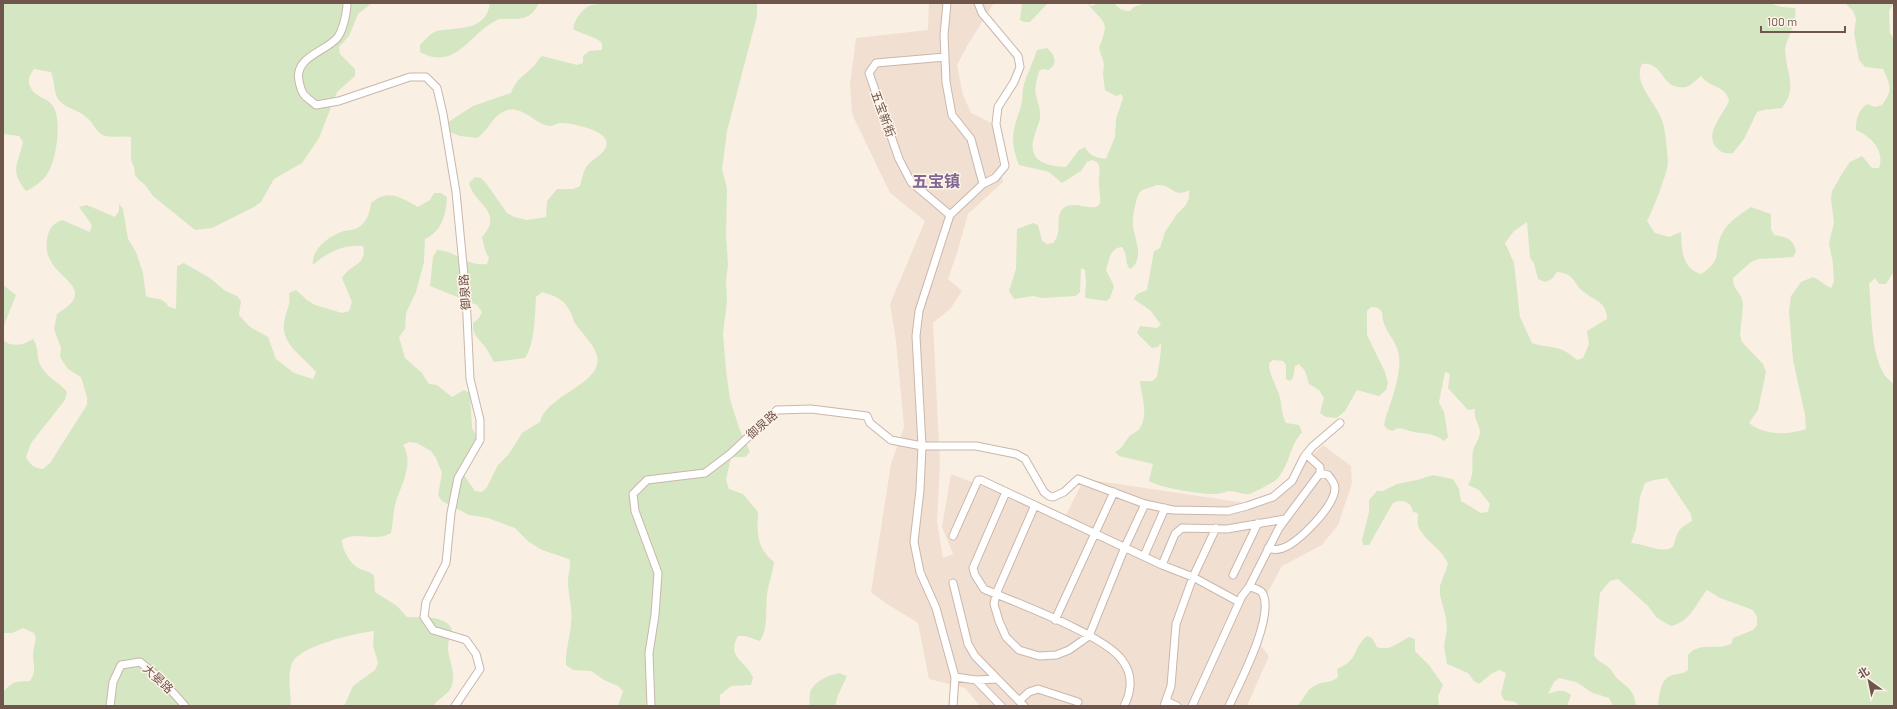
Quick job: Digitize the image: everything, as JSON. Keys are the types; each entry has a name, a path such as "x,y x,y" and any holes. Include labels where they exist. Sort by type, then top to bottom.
{"street":[{"name":"御泉路","path":"347,3 347,13 337,38 304,62 298,74 302,93 316,105 339,101 410,77 426,77 436,88 443,114 456,192 466,296 470,379 480,420 480,440 458,478 451,512 446,563 426,602 424,617 433,630 466,640 476,654 480,669 455,706"},
{"path":"947,3 945,57 946,82 952,115 971,139 984,184"},
{"path":"953,706 955,677 936,608 920,572 914,542 920,490 922,446 917,330 919,311 950,215 984,184 995,178 1005,166 996,124 998,107 1014,82 1020,66 1018,56 982,13 978,3"},
{"name":"五宝新街","path":"945,57 876,63 869,72 900,159 911,182 950,215"},
{"name":"御泉路","path":"651,706 649,653 655,615 658,573 635,511 632,494 648,480 705,473 730,454 777,410 811,409 867,416 870,423 891,440 922,446"},
{"path":"922,446 976,446 1016,454 1025,459 1044,492 1053,497 1064,492 1078,479 1145,504 1173,510 1228,511 1254,504 1273,496 1292,481 1306,454 1312,447 1340,423"},
{"path":"1192,706 1239,602 1249,587 1268,548 1285,519 1320,473 1320,467 1306,454"},
{"path":"1268,548 1274,550 1283,548 1314,524 1327,507 1334,492 1335,486 1328,475 1320,473"},
{"path":"953,536 978,480 981,480 1162,565 1193,577 1239,602"},
{"path":"1006,492 973,568 975,575 984,589 1089,636 1122,658 1126,666 1131,686 1130,696 1124,706"},
{"path":"1055,620 1114,492"},
{"path":"1035,505 996,594 994,604 1006,637 1019,650 1038,656 1056,655 1069,650 1089,636 1125,547 1145,504"},
{"path":"1144,556 1165,508"},
{"path":"1162,565 1175,534 1182,528 1227,529 1285,519"},
{"path":"1233,575 1258,523"},
{"path":"1177,706 1165,703 1172,686 1173,644 1176,624 1193,577 1216,528"},
{"path":"953,583 968,644 975,656 1022,704 1029,692 1038,689 1078,702"},
{"path":"1230,706 1261,632 1264,618 1263,595 1259,590 1249,587"},
{"name":"大晏路","path":"110,706 113,682 121,664 140,662 162,680 185,706"},
{"path":"955,677 976,680 996,679"},
{"path":"976,680 1001,706"}],"shaded area":[{"path":"929,3 994,3 957,65 963,95 971,113 992,123 1003,182 968,214 948,279 962,291 951,308 933,323 940,464 937,521 943,558 953,554 942,527 951,474 1065,517 1084,479 1246,503 1273,493 1323,445 1351,466 1352,483 1338,525 1322,545 1282,566 1268,592 1268,621 1261,646 1269,656 1247,706 980,706 965,688 929,679 918,623 887,604 871,592 891,464 904,427 896,341 890,304 925,221 890,193 852,114 850,84 856,38 928,30"}],"green space":[{"path":"3,3 372,3 358,14 349,36 339,47 340,54 355,69 355,76 337,92 319,138 302,163 274,179 261,202 254,207 212,228 195,230 153,196 135,175 131,160 131,137 108,136 101,134 83,114 64,105 58,99 51,72 34,69 30,75 29,84 35,93 52,104 58,123 58,133 55,153 50,170 34,187 26,191 16,172 17,162 23,142 19,136 3,134"},
{"path":"490,3 539,3 533,12 526,17 517,19 498,19 487,26 453,54 443,57 432,57 420,52 420,45 434,32 477,24 483,19"},
{"path":"602,3 757,3 757,16 727,131 722,169 727,189 727,302 723,333 726,370 730,399 739,428 750,452 745,457 731,457 726,480 729,489 743,494 758,512 759,540 764,551 774,562 766,601 766,625 763,636 760,641 745,636 738,636 735,643 735,654 750,671 753,677 751,685 731,686 720,695 720,706 618,706 623,691 618,686 604,680 591,671 573,670 566,665 571,618 568,586 570,565 569,559 542,550 529,542 515,528 488,518 469,515 442,501 438,495 442,473 436,458 431,451 417,443 409,442 403,445 408,460 405,475 395,505 391,533 379,537 348,537 342,540 342,544 345,552 356,567 369,572 374,576 375,592 397,606 407,617 438,619 448,624 452,629 448,652 453,675 452,686 449,691 433,706 344,706 353,686 375,670 378,663 373,645 374,631 329,641 305,651 297,657 292,663 290,674 291,706 3,706 3,692 10,685 18,682 30,681 32,677 34,671 33,653 36,638 34,633 23,628 12,633 3,633 3,340 10,344 18,345 33,339 40,365 47,375 67,392 65,400 31,443 26,457 33,466 43,469 50,463 87,405 87,397 81,377 68,369 60,357 61,348 54,329 57,314 71,303 75,294 70,282 58,271 48,256 48,235 53,226 62,220 90,232 92,225 79,207 87,205 115,217 119,211 119,204 123,209 128,239 136,252 143,273 146,296 164,301 169,307 176,309 177,266 184,263 210,278 224,290 237,296 241,301 239,315 250,327 268,337 276,359 294,373 313,379 316,372 290,344 284,331 284,324 289,306 289,293 296,290 315,305 342,313 349,311 352,302 342,278 345,273 361,261 364,252 363,246 349,246 324,256 313,265 313,259 318,249 327,240 338,233 356,229 362,225 368,216 371,203 377,198 389,195 395,196 418,207 430,200 434,193 441,193 447,197 446,210 439,227 431,236 425,239 424,262 416,292 406,313 405,329 399,337 405,358 422,373 429,384 437,385 452,397 464,390 470,393 472,428 479,441 464,467 464,475 475,491 482,492 487,487 498,465 509,454 522,433 540,422 545,412 553,404 585,381 593,372 597,363 596,353 575,324 566,305 560,299 542,292 536,297 533,337 525,358 494,362 473,330 473,323 479,318 482,312 477,305 430,286 433,257 437,250 450,253 472,263 487,264 489,258 485,250 482,237 488,228 490,221 486,208 476,197 469,183 475,177 481,178 486,183 507,213 514,217 527,220 546,217 547,201 557,189 573,189 580,186 586,168 606,148 607,144 603,136 585,127 564,123 559,123 552,126 545,125 524,113 513,109 502,112 498,115 477,138 460,136 445,130 447,123 473,106 511,93 518,81 542,56 577,65 583,63 583,56 589,51 602,50 602,43 599,40 573,29 576,19 583,10 591,5"},
{"path":"1022,3 1048,3 1030,22 1024,22 1020,20"},
{"path":"1099,3 1114,3 1117,7 1125,11 1130,11 1134,7 1145,3 1769,3 1782,7 1795,8 1796,13 1794,23 1785,49 1790,78 1789,95 1782,108 1757,112 1744,139 1733,153 1721,152 1713,142 1712,136 1716,124 1729,101 1721,89 1708,83 1701,76 1686,87 1671,85 1655,67 1649,64 1642,64 1640,71 1640,79 1643,86 1663,123 1668,155 1665,175 1647,221 1655,233 1669,237 1681,232 1682,251 1686,263 1694,271 1701,274 1713,264 1716,259 1720,238 1728,224 1751,207 1771,214 1771,229 1774,235 1788,239 1795,247 1796,251 1793,257 1759,259 1751,262 1733,278 1734,286 1742,298 1743,306 1740,335 1742,342 1763,364 1766,372 1758,410 1749,423 1769,432 1784,433 1806,429 1805,415 1793,360 1789,311 1791,296 1801,282 1813,277 1831,288 1834,282 1833,264 1829,243 1834,223 1831,199 1832,191 1850,162 1862,156 1872,168 1879,168 1880,162 1879,150 1876,145 1867,136 1856,130 1856,122 1858,115 1867,104 1875,107 1882,105 1890,88 1883,69 1865,67 1859,60 1854,33 1856,19 1853,11 1845,3 1894,3 1889,11 1890,33 1894,39 1894,271 1886,284 1879,284 1875,278 1869,284 1872,330 1876,354 1879,365 1884,374 1894,385 1894,706 1658,706 1664,681 1670,676 1684,673 1688,670 1688,655 1698,648 1720,647 1731,644 1733,638 1753,630 1757,625 1757,617 1753,610 1720,598 1707,590 1688,616 1678,624 1671,626 1657,618 1648,606 1618,579 1610,581 1600,593 1594,655 1630,690 1634,696 1636,706 1613,706 1609,698 1593,693 1576,682 1559,678 1554,682 1548,694 1565,691 1571,695 1567,706 1520,706 1515,702 1504,700 1501,694 1506,673 1499,670 1491,674 1479,684 1474,681 1468,673 1447,664 1444,646 1447,629 1446,618 1440,595 1440,586 1448,564 1442,554 1421,532 1418,525 1418,513 1413,512 1410,505 1406,502 1400,501 1393,503 1369,545 1363,545 1362,540 1369,512 1369,500 1377,491 1383,491 1397,484 1433,475 1453,479 1459,489 1461,501 1481,513 1488,512 1490,504 1479,490 1468,485 1472,473 1472,455 1480,430 1475,415 1475,409 1468,410 1448,388 1450,374 1445,372 1439,402 1444,412 1448,437 1444,441 1437,436 1430,434 1401,428 1393,431 1387,429 1384,425 1394,394 1398,374 1399,356 1397,348 1385,326 1382,312 1378,308 1371,307 1367,311 1367,335 1385,372 1388,383 1386,390 1379,396 1357,390 1345,411 1337,418 1326,417 1320,413 1324,398 1319,390 1309,384 1305,371 1299,364 1295,366 1293,378 1290,381 1286,379 1286,365 1283,361 1273,360 1269,363 1272,379 1279,394 1283,416 1286,423 1299,425 1302,432 1295,442 1283,471 1272,483 1250,494 1229,491 1216,494 1190,492 1154,484 1149,481 1153,464 1119,456 1115,452 1121,447 1129,436 1139,430 1143,423 1144,404 1140,381 1152,381 1157,377 1161,350 1161,343 1158,347 1152,348 1137,333 1140,326 1157,328 1161,325 1151,311 1134,299 1137,294 1147,290 1154,251 1160,248 1165,232 1177,214 1186,205 1189,198 1189,190 1180,193 1163,185 1156,185 1140,192 1136,201 1133,220 1138,249 1137,260 1135,265 1130,269 1122,247 1112,252 1106,270 1114,286 1110,298 1106,301 1085,298 1085,270 1081,268 1080,292 1076,296 1042,298 1033,296 1014,299 1009,291 1016,269 1017,229 1033,223 1038,225 1042,241 1047,244 1053,243 1058,234 1059,215 1065,207 1076,205 1093,207 1098,206 1100,203 1100,170 1097,162 1092,160 1087,162 1081,171 1062,183 1049,172 1019,165 1013,141 1014,129 1022,103 1023,87 1037,50 1047,48 1052,53 1055,62 1049,70 1043,69 1039,71 1036,83 1035,92 1040,108 1040,116 1033,143 1035,156 1044,163 1066,167 1079,150 1085,147 1091,155 1106,159 1115,137 1116,119 1123,98 1121,94 1116,96 1105,90 1103,75 1104,64 1099,48 1105,27 1102,20 1088,4 1092,6","holes":["1527,222 1530,258 1534,263 1538,279 1545,282 1552,279 1557,272 1568,275 1580,289 1600,302 1605,309 1607,319 1587,331 1589,344 1583,358 1577,360 1560,349 1532,343 1520,317 1514,263 1505,243 1514,231","1667,478 1691,514 1692,521 1683,526 1677,534 1673,547 1668,549 1658,549 1631,543 1636,529 1640,497 1645,483"]},
{"path":"3,285 16,295 3,328"},
{"path":"1367,636 1372,638 1377,647 1381,648 1394,646 1409,637 1415,639 1415,651 1429,665 1443,685 1438,696 1439,706 1297,706 1311,688 1317,684 1336,679 1338,677 1337,669 1349,662 1362,641"},
{"path":"839,673 847,676 838,695 835,706 809,706 810,692 813,686 824,678"}],"district":[{"name":"五宝镇","path":"936,181"}]}
